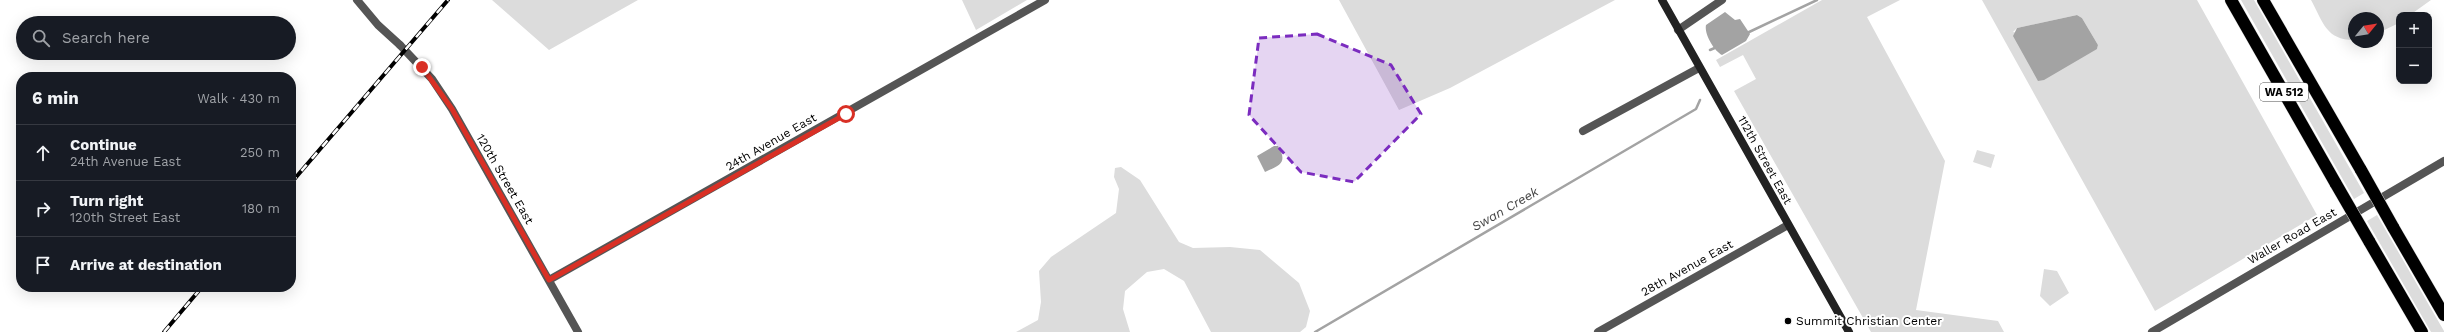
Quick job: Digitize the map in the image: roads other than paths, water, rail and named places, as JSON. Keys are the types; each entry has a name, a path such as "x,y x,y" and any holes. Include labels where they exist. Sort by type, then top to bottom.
{"highway":[{"name":"WA 512","path":"2231,0 2422,332"},
{"name":"WA 512","path":"2263,0 2444,315"}],"main road":[{"name":"112th Street East","path":"1662,0 1849,332"}],"street":[{"name":"120th Street East","path":"357,0 378,25 400,45 432,80 452,109 578,332"},
{"name":"24th Avenue East","path":"549,280 1045,0"},
{"path":"1678,30 1722,0"},
{"path":"1583,131 1699,68"},
{"name":"Waller Road East","path":"2152,332 2444,161"},
{"name":"28th Avenue East","path":"1598,332 1788,225"}],"waterway":[{"name":"Swan Creek","path":"1747,33 1817,0"},
{"name":"Swan Creek","path":"1710,50 1717,47"},
{"name":"Swan Creek","path":"1315,332 1696,109 1700,100"}],"railway":[{"path":"296,177 448,0"},
{"path":"164,332 198,292"}],"place":[{"name":"Summit Christian Center","path":"1788,321"}]}
